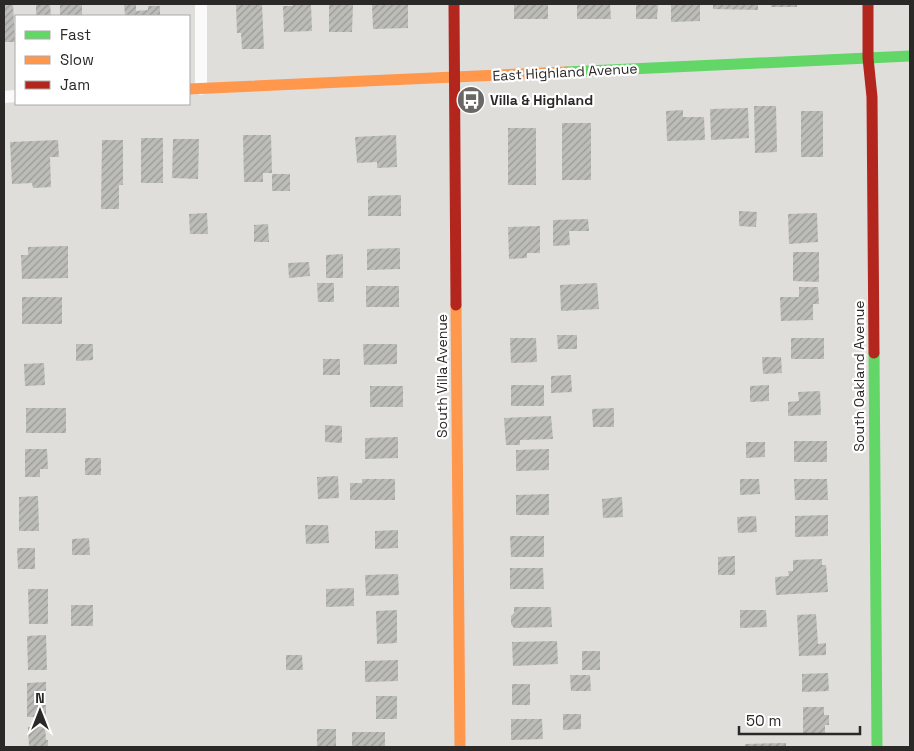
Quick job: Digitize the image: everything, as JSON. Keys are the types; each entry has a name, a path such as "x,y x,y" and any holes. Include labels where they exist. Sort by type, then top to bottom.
{"street":[{"path":"195,89 201,4"},
{"name":"South Villa Avenue","path":"454,4 460,747"},
{"name":"South Oakland Avenue","path":"868,4 868,58 872,97 877,747"},
{"name":"East Highland Avenue","path":"195,89 910,56"}],"building":[{"path":"4,4 13,4 15,42 4,42"},
{"path":"36,4 50,4 51,15 36,15"},
{"path":"60,4 82,4 82,15 60,15"},
{"path":"124,4 136,4 136,11 148,10 148,6 160,6 160,15 125,15"},
{"path":"262,4 264,49 242,49 241,33 237,33 236,5"},
{"path":"293,4 311,4 312,31 284,32 283,6 293,6"},
{"path":"329,4 353,4 352,32 329,32"},
{"path":"408,4 408,28 373,29 372,5"},
{"path":"514,4 548,4 548,19 514,19"},
{"path":"577,4 610,4 611,19 577,19"},
{"path":"636,4 658,4 657,19 636,19"},
{"path":"671,4 700,4 700,21 671,22"},
{"path":"713,4 758,4 758,10 713,9"},
{"path":"771,4 797,4 797,7 771,7"},
{"path":"754,106 776,106 777,152 755,153"},
{"path":"748,108 749,138 711,140 710,109"},
{"path":"683,110 683,117 704,117 705,140 667,141 666,111"},
{"path":"801,111 823,111 823,157 801,157"},
{"path":"562,123 591,123 591,180 562,180"},
{"path":"508,128 536,128 536,185 508,185"},
{"path":"243,135 271,135 272,173 263,173 263,182 244,182"},
{"path":"396,135 397,167 377,168 377,162 357,163 355,137"},
{"path":"141,138 163,138 163,183 141,183"},
{"path":"173,139 199,139 198,179 172,178"},
{"path":"58,140 59,157 50,157 51,187 33,188 32,183 12,184 10,142"},
{"path":"102,140 123,140 123,185 119,185 119,209 101,209"},
{"path":"272,174 290,174 290,191 272,191"},
{"path":"401,195 401,216 368,216 368,196"},
{"path":"739,211 757,212 756,227 739,226"},
{"path":"207,213 208,234 190,234 189,214"},
{"path":"817,213 818,242 789,244 788,214"},
{"path":"588,219 589,231 569,231 570,245 553,246 553,220"},
{"path":"268,224 269,242 254,242 254,225"},
{"path":"540,226 540,253 527,253 527,258 509,259 508,227"},
{"path":"68,246 68,278 22,279 21,255 28,255 28,247"},
{"path":"400,248 400,269 367,270 367,249"},
{"path":"793,252 819,252 819,282 793,281"},
{"path":"343,254 343,278 326,278 326,255"},
{"path":"309,262 310,276 289,278 288,263"},
{"path":"317,283 334,283 334,302 318,302"},
{"path":"597,283 599,309 561,311 560,285"},
{"path":"366,286 399,286 399,307 366,307"},
{"path":"799,287 818,287 819,304 813,304 813,320 781,321 780,297 799,297"},
{"path":"22,297 62,297 62,324 22,324"},
{"path":"557,335 577,335 577,349 558,349"},
{"path":"510,338 536,338 537,362 511,363"},
{"path":"791,338 824,338 824,359 791,359"},
{"path":"76,344 93,344 93,360 76,361"},
{"path":"363,344 397,344 397,364 364,365"},
{"path":"762,357 781,357 782,373 763,374"},
{"path":"323,359 340,359 340,375 323,375"},
{"path":"44,363 45,385 25,386 24,364"},
{"path":"571,375 572,392 551,393 551,376"},
{"path":"511,385 544,385 544,406 511,406"},
{"path":"769,385 769,401 750,402 750,386"},
{"path":"370,386 403,386 403,407 370,407"},
{"path":"820,391 821,415 788,416 788,402 799,401 798,392"},
{"path":"26,408 66,408 66,433 26,433"},
{"path":"614,408 614,427 593,427 592,409"},
{"path":"551,416 553,439 520,440 520,445 506,445 504,418"},
{"path":"325,425 342,426 342,443 325,442"},
{"path":"398,437 398,458 365,459 365,438"},
{"path":"794,441 827,441 827,462 794,462"},
{"path":"746,442 765,442 765,457 746,458"},
{"path":"25,449 47,449 48,469 40,469 40,477 25,477"},
{"path":"549,449 549,470 516,471 516,450"},
{"path":"85,458 101,458 101,475 85,475"},
{"path":"338,476 339,498 318,499 317,477"},
{"path":"362,479 395,479 395,500 350,500 350,483 362,483"},
{"path":"740,479 759,479 760,494 740,495"},
{"path":"794,479 827,479 828,500 795,500"},
{"path":"549,494 549,515 516,515 516,495"},
{"path":"38,496 39,531 19,531 19,497"},
{"path":"622,497 623,517 603,518 602,499"},
{"path":"828,515 828,536 795,537 795,516"},
{"path":"756,516 757,532 738,533 737,517"},
{"path":"305,525 328,525 329,543 306,544"},
{"path":"398,530 398,548 375,549 375,531"},
{"path":"510,536 544,536 544,557 511,557"},
{"path":"89,538 90,555 72,555 72,539"},
{"path":"17,548 35,548 35,569 18,569"},
{"path":"735,556 735,575 718,575 718,557"},
{"path":"822,559 822,565 826,565 828,592 776,595 775,577 789,576 788,571 793,571 793,560"},
{"path":"510,568 543,568 544,589 510,589"},
{"path":"398,574 399,595 366,596 365,575"},
{"path":"354,588 354,606 326,607 326,589"},
{"path":"28,589 48,589 48,624 29,624"},
{"path":"71,605 93,605 93,626 71,626"},
{"path":"514,607 551,607 552,627 514,628 511,624 511,616 514,613"},
{"path":"397,610 397,643 377,644 376,611"},
{"path":"740,610 766,610 767,627 740,628"},
{"path":"816,614 818,644 826,643 826,655 799,656 797,615"},
{"path":"46,635 47,670 28,670 27,636"},
{"path":"557,641 558,664 513,666 512,642"},
{"path":"582,651 600,651 600,670 582,670"},
{"path":"286,655 302,655 303,670 286,670"},
{"path":"398,660 398,681 365,682 365,661"},
{"path":"828,673 829,691 802,692 802,674"},
{"path":"570,675 590,675 591,691 571,691"},
{"path":"46,682 46,717 27,717 27,683"},
{"path":"512,684 530,684 530,705 512,705"},
{"path":"376,696 397,696 397,719 376,719"},
{"path":"803,707 824,707 824,715 829,715 829,725 825,725 825,734 803,734"},
{"path":"563,714 581,714 581,729 563,730"},
{"path":"511,719 542,719 543,739 511,740"},
{"path":"28,727 45,727 48,747 29,747"},
{"path":"317,729 336,729 336,747 317,747"},
{"path":"352,732 385,732 385,747 352,747"},
{"path":"786,743 786,747 745,747 745,744"}],"traffic: fast":[{"path":"566,72 910,56"},
{"path":"874,353 877,747"}],"traffic: slow":[{"path":"190,89 566,72"},
{"path":"456,305 460,747"}],"traffic: jam":[{"path":"454,4 456,305"},
{"path":"868,4 868,58 872,97 874,353"}],"place":[{"name":"Villa & Highland","path":"471,100"}]}
